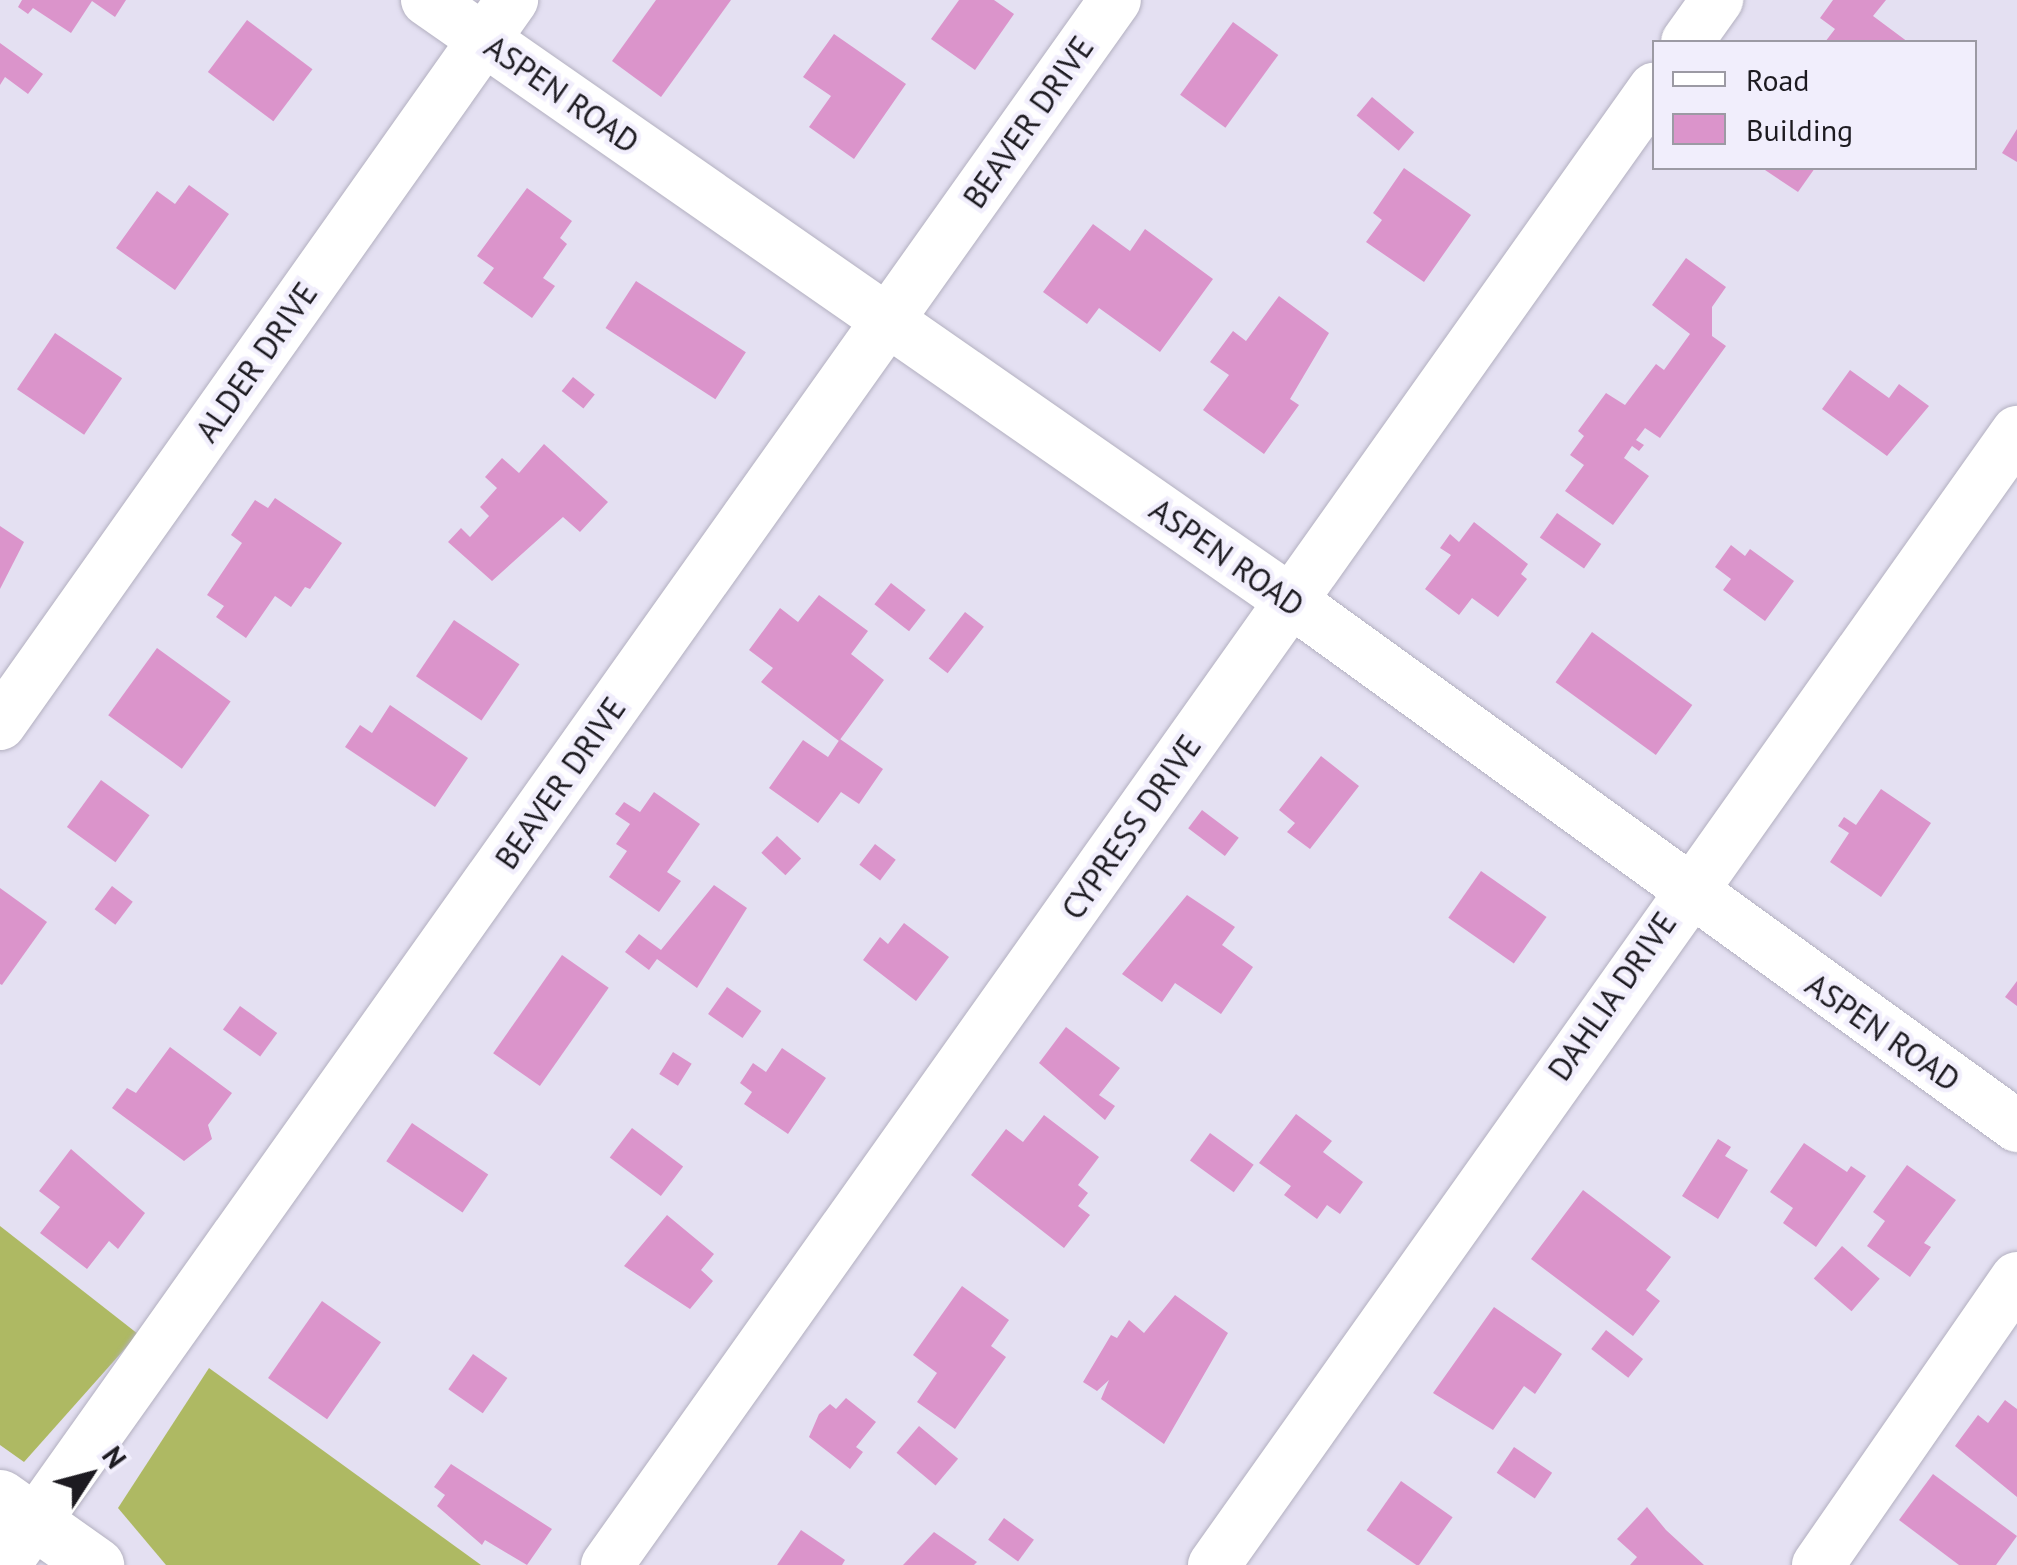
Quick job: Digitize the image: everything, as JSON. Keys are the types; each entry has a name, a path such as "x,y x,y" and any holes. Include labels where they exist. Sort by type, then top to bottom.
{"street":[{"name":"ASPEN ROAD","path":"427,0 498,20 888,318 1291,601 1685,892 2017,1126"},
{"name":"BEAVER DRIVE","path":"13,1528 1115,0"},
{"path":"1688,40 1718,0"},
{"name":"ALDER DRIVE","path":"0,724 498,20"},
{"name":"CYPRESS DRIVE","path":"607,1565 1652,92"},
{"name":"DAHLIA DRIVE","path":"1214,1565 1685,892 2017,432"},
{"path":"1818,1565 2017,1278"},
{"path":"13,1528 96,1565"}],"green space":[{"path":"0,1226 138,1334 24,1462 0,1445"},
{"path":"209,1368 481,1565 166,1565 118,1508"}],"building":[{"path":"22,0 126,0 115,17 92,1 71,33 33,8 28,14 18,7"},
{"path":"656,0 731,0 661,97 612,61"},
{"path":"959,0 994,0 1014,14 975,70 931,39"},
{"path":"1833,0 1886,0 1873,16 1905,40 1827,40 1835,29 1820,18"},
{"path":"247,20 312,69 273,121 208,72"},
{"path":"1233,22 1278,55 1225,128 1180,95"},
{"path":"834,34 906,84 854,159 809,127 831,96 803,77"},
{"path":"0,43 43,74 28,94 5,77 0,85"},
{"path":"1372,97 1414,132 1399,151 1357,115"},
{"path":"2017,129 2017,162 2002,153"},
{"path":"1404,168 1471,215 1424,282 1366,242 1382,220 1373,213"},
{"path":"1765,170 1814,170 1798,192"},
{"path":"189,185 229,214 175,290 116,248 157,191 175,204"},
{"path":"527,188 572,221 560,238 567,244 543,278 555,286 532,318 483,283 494,268 477,256"},
{"path":"1093,224 1130,251 1145,229 1213,279 1160,352 1099,308 1087,324 1043,292"},
{"path":"1686,258 1726,287 1712,307 1712,336 1726,346 1660,438 1645,428 1636,440 1644,445 1639,451 1632,446 1624,458 1649,476 1613,525 1565,491 1584,465 1570,455 1584,436 1578,431 1606,393 1625,405 1656,364 1664,370 1690,334 1652,305"},
{"path":"636,281 746,352 715,399 606,328"},
{"path":"1279,296 1329,333 1290,399 1299,405 1264,454 1203,410 1229,375 1210,362 1233,331 1246,341"},
{"path":"55,333 122,378 84,435 17,389"},
{"path":"1850,370 1889,398 1899,384 1929,406 1887,456 1822,409"},
{"path":"573,377 595,395 583,409 562,391"},
{"path":"544,444 608,502 580,532 563,517 492,581 448,542 461,528 470,537 489,516 480,507 497,488 485,477 502,458 519,473"},
{"path":"275,498 342,543 310,589 305,587 291,607 275,596 246,638 216,617 224,606 207,595 242,543 231,535 255,500 268,508"},
{"path":"1557,513 1601,544 1584,569 1540,538"},
{"path":"1474,522 1528,564 1521,574 1527,579 1498,617 1472,598 1459,615 1425,589 1451,555 1440,548 1450,534 1459,542"},
{"path":"0,526 24,542 0,589"},
{"path":"1731,545 1745,556 1750,549 1794,581 1765,621 1723,590 1731,579 1715,567"},
{"path":"891,583 926,610 909,631 874,604"},
{"path":"819,595 868,631 851,654 884,680 839,741 761,682 773,668 749,650 780,608 798,622"},
{"path":"965,612 984,627 948,673 929,658"},
{"path":"454,620 519,664 481,721 416,676"},
{"path":"1592,632 1692,705 1656,755 1556,682"},
{"path":"157,648 231,701 182,769 108,715"},
{"path":"390,705 468,758 435,807 345,747 360,725 372,733"},
{"path":"840,739 883,769 859,804 841,792 818,823 769,788 803,740 828,757"},
{"path":"1321,756 1359,786 1310,849 1287,832 1295,823 1279,810"},
{"path":"101,780 150,815 115,862 67,827"},
{"path":"1881,789 1931,823 1881,897 1830,862 1849,833 1838,826 1844,817 1856,825"},
{"path":"654,792 700,824 667,872 681,881 659,912 609,877 627,851 616,844 630,824 615,814 624,802 640,812"},
{"path":"1202,810 1239,838 1225,856 1188,828"},
{"path":"777,836 801,859 785,875 761,853"},
{"path":"875,844 896,860 880,880 859,865"},
{"path":"1481,871 1547,917 1514,964 1448,918"},
{"path":"714,885 747,908 697,988 657,959 649,970 625,952 639,934 661,950"},
{"path":"112,886 133,902 115,925 95,909"},
{"path":"0,888 47,922 2,985 0,984"},
{"path":"1187,895 1235,927 1222,945 1253,967 1221,1014 1175,983 1162,1002 1122,974"},
{"path":"904,923 949,957 916,1001 863,960 880,937 888,944"},
{"path":"562,955 609,988 540,1086 493,1053"},
{"path":"2017,981 2017,1006 2005,997"},
{"path":"727,987 761,1011 742,1038 708,1014"},
{"path":"240,1006 277,1033 260,1056 223,1029"},
{"path":"1066,1027 1120,1068 1099,1095 1115,1106 1105,1120 1039,1063"},
{"path":"170,1047 232,1093 208,1125 212,1139 184,1161 112,1108 127,1088 136,1093"},
{"path":"782,1048 826,1078 788,1134 744,1104 752,1092 740,1083 753,1063 766,1072"},
{"path":"673,1052 692,1064 678,1086 659,1074"},
{"path":"1296,1114 1332,1141 1323,1152 1363,1182 1340,1214 1327,1205 1317,1219 1284,1195 1291,1186 1259,1163"},
{"path":"1044,1115 1099,1157 1078,1185 1088,1193 1078,1206 1090,1215 1064,1248 971,1175 1006,1129 1023,1142"},
{"path":"412,1123 488,1174 463,1213 386,1161"},
{"path":"632,1128 683,1167 661,1196 610,1158"},
{"path":"1210,1133 1254,1165 1234,1192 1190,1161"},
{"path":"1718,1139 1731,1147 1725,1156 1748,1170 1718,1219 1682,1196"},
{"path":"1804,1143 1847,1172 1851,1166 1866,1176 1816,1247 1783,1223 1793,1208 1770,1192"},
{"path":"71,1149 145,1213 118,1249 109,1241 87,1269 40,1233 60,1207 39,1191"},
{"path":"1907,1165 1956,1200 1924,1243 1931,1247 1910,1277 1867,1246 1885,1221 1873,1212"},
{"path":"1583,1190 1671,1257 1646,1290 1660,1301 1633,1336 1531,1259"},
{"path":"667,1215 714,1254 701,1270 713,1281 690,1309 624,1266"},
{"path":"1842,1246 1880,1279 1852,1311 1814,1278"},
{"path":"962,1286 1009,1320 991,1346 1006,1357 955,1429 917,1402 937,1373 913,1355"},
{"path":"1175,1295 1228,1333 1164,1444 1101,1399 1109,1380 1097,1391 1083,1382 1111,1335 1117,1338 1129,1320 1144,1333"},
{"path":"322,1301 381,1342 327,1419 268,1378"},
{"path":"1494,1307 1562,1354 1535,1394 1524,1386 1493,1430 1433,1393"},
{"path":"1606,1330 1643,1359 1628,1378 1591,1349"},
{"path":"473,1354 507,1378 483,1413 448,1389"},
{"path":"846,1398 876,1422 856,1447 863,1452 850,1469 809,1437 819,1414 830,1404 836,1409"},
{"path":"2005,1400 2017,1409 2017,1497 1955,1446 1978,1415 1988,1423"},
{"path":"919,1426 958,1459 936,1486 897,1453"},
{"path":"1514,1447 1552,1473 1535,1498 1497,1473"},
{"path":"451,1464 552,1529 527,1565 485,1540 482,1545 437,1506 445,1495 434,1487"},
{"path":"1933,1474 2017,1536 1996,1565 1959,1565 1899,1520"},
{"path":"1401,1481 1453,1517 1419,1565 1367,1530"},
{"path":"1647,1507 1704,1565 1630,1565 1637,1557 1617,1539"},
{"path":"1004,1518 1034,1540 1018,1562 988,1540"},
{"path":"801,1530 845,1560 842,1565 777,1565"},
{"path":"934,1532 977,1562 903,1565"}]}
